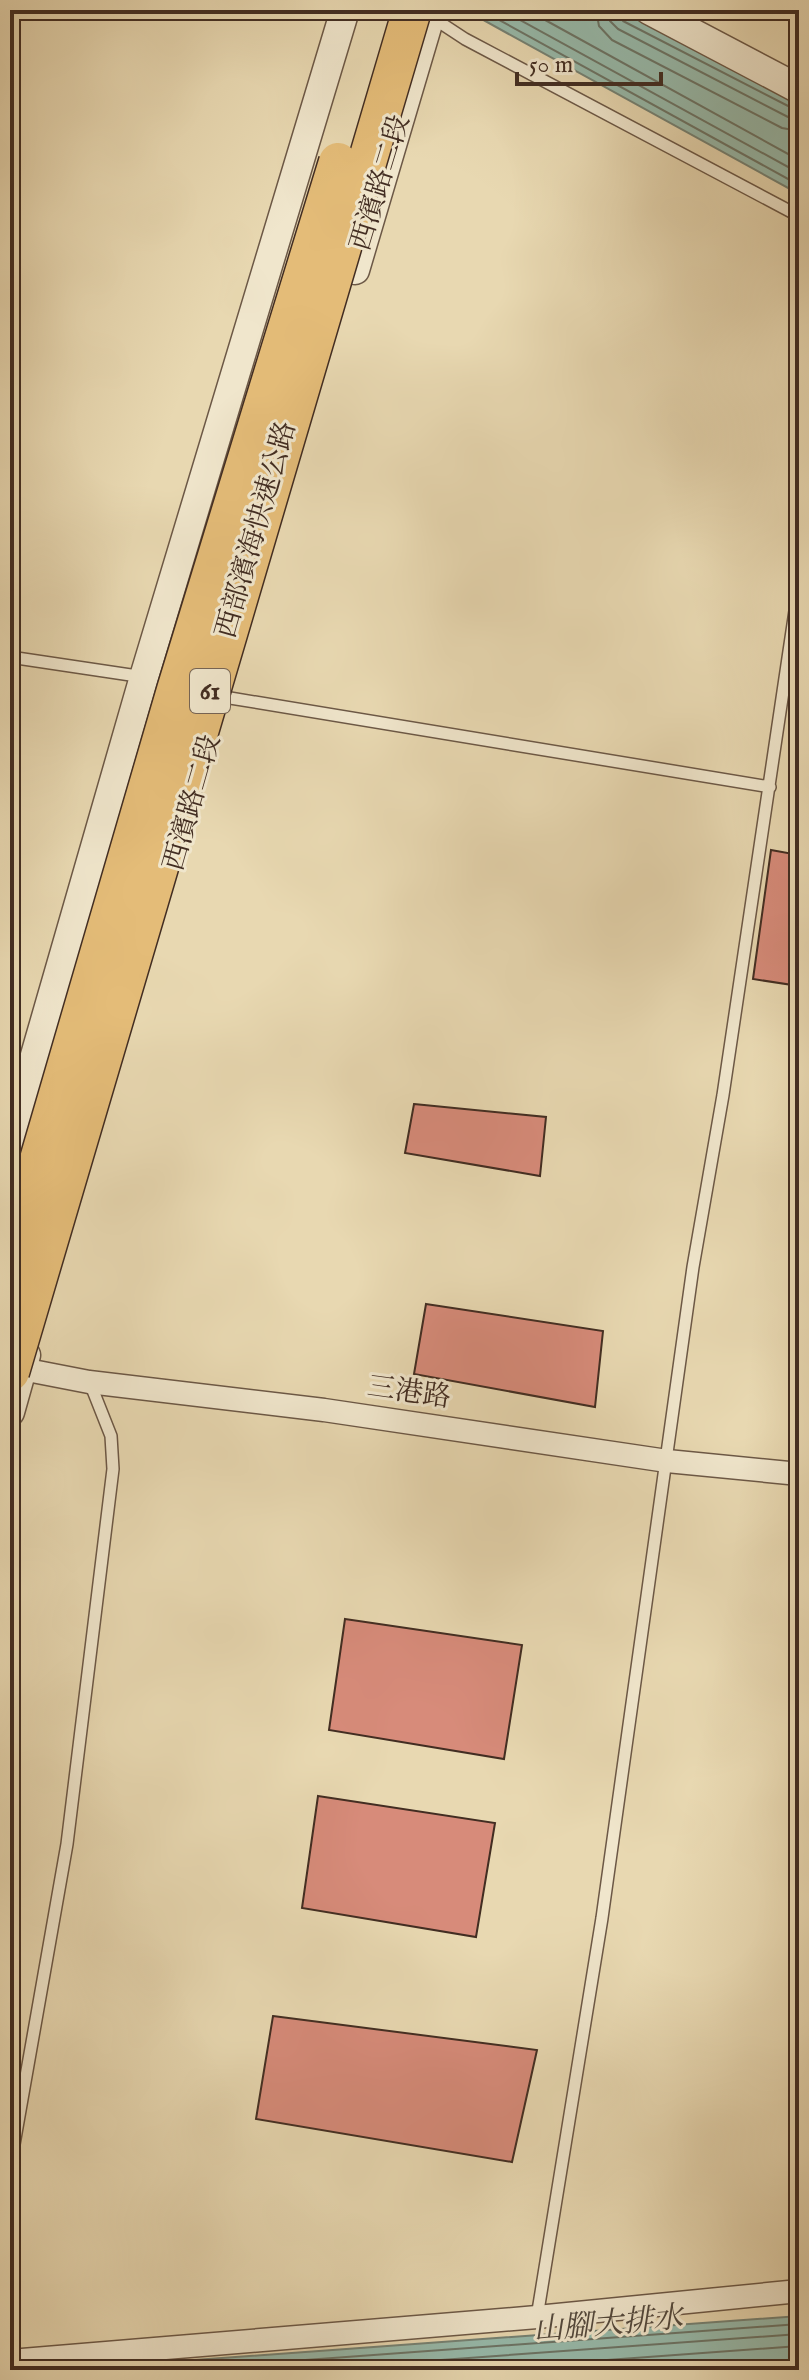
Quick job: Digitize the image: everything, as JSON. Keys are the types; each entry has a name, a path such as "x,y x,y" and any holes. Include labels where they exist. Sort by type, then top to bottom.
{"highway":[{"name":"西部濱海快速公路","path":"10,1259 176,690 385,10"},
{"name":"西部濱海快速公路","path":"14,1370 423,12"}],"street":[{"path":"10,1142 144,677 345,10"},
{"path":"649,10 799,89"},
{"name":"西濱路二段","path":"10,1412 14,1370 100,1122 423,12"},
{"path":"144,677 224,697"},
{"name":"三港路","path":"14,1370 324,1410 667,1461 799,1474"},
{"path":"10,2361 537,2317 799,2291"}],"lane":[{"path":"423,12 465,39 799,216"},
{"path":"537,2317 602,1918 693,1267 726,1080 799,584"},
{"path":"10,657 144,677"},
{"path":"224,697 770,787"},
{"path":"10,2167 67,1844 113,1469 111,1436 89,1382"}],"water":[{"path":"470,10 619,10 799,103 799,194 476,16"},
{"path":"799,2316 799,2370 57,2370"}],"building":[{"path":"771,850 799,855 799,986 753,979"},
{"path":"414,1104 546,1117 540,1176 405,1153"},
{"path":"426,1304 603,1331 595,1407 414,1374"},
{"path":"345,1619 522,1645 504,1759 329,1730"},
{"path":"318,1796 495,1823 476,1937 302,1908"},
{"path":"273,2016 537,2050 512,2162 256,2119"}],"water label":[{"name":"山腳大排水","path":"608,2325"}]}
